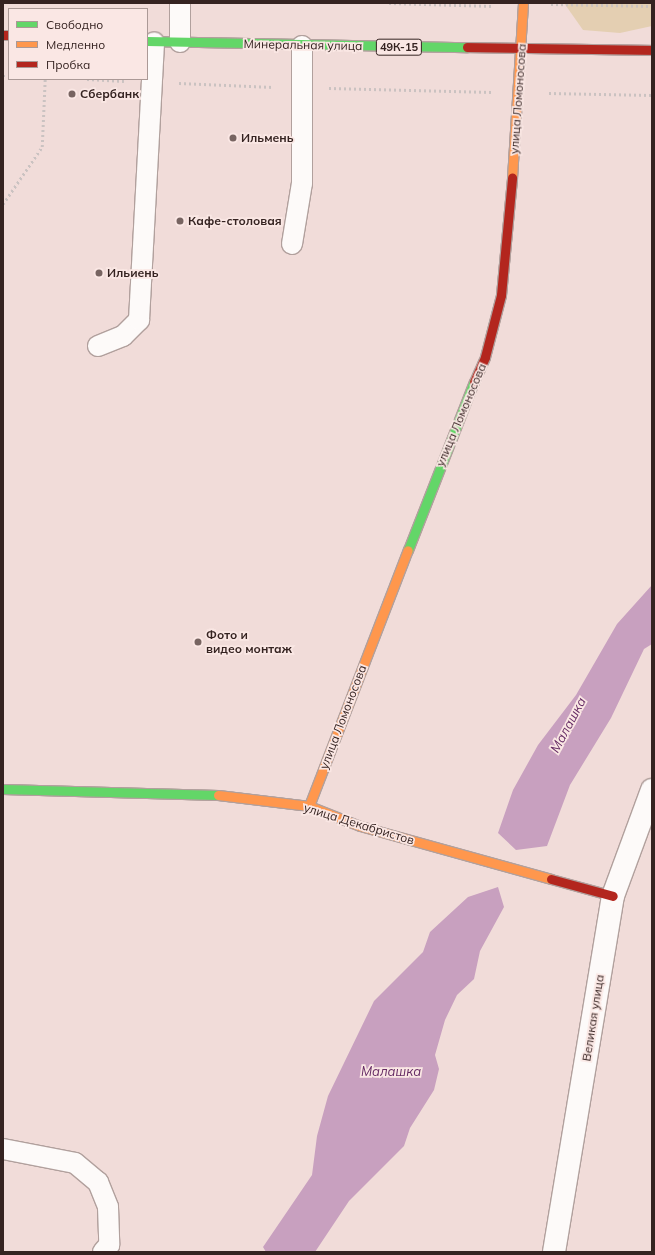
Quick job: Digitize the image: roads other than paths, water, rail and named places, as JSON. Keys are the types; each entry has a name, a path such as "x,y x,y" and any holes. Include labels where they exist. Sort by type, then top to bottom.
{"street":[{"name":"улица Ломоносова","path":"309,806 452,435 485,357 501,295 520,93 523,3"},
{"name":"Минеральная улица","path":"150,41 302,46 652,50"},
{"name":"улица Декабристов","path":"3,789 215,795 309,806 360,826 613,896"},
{"name":"Великая улица","path":"554,1252 613,896 652,790"}],"lane":[{"path":"180,3 180,42"},
{"path":"98,346 124,336 139,320 152,82 150,41"},
{"path":"292,244 302,184 302,46"},
{"path":"3,1149 75,1163 98,1182 108,1207 109,1245 103,1252"}],"water":[{"path":"652,585 652,644 644,649 611,718 570,785 547,846 516,850 498,833 513,790 538,745 576,695 617,624"},
{"name":"Малашка","path":"498,887 504,907 480,951 474,979 457,995 445,1020 435,1055 439,1069 434,1090 410,1128 404,1146 349,1201 315,1252 266,1252 263,1247 312,1175 317,1136 328,1096 374,1001 423,952 430,932 468,897"}],"place":[{"name":"Сбербанк","path":"72,94"},
{"name":"Ильмень","path":"233,138"},
{"name":"Кафе-столовая","path":"180,221"},
{"name":"Ильиень","path":"99,273"},
{"name":"Фото и видео монтаж","path":"198,642"}]}
